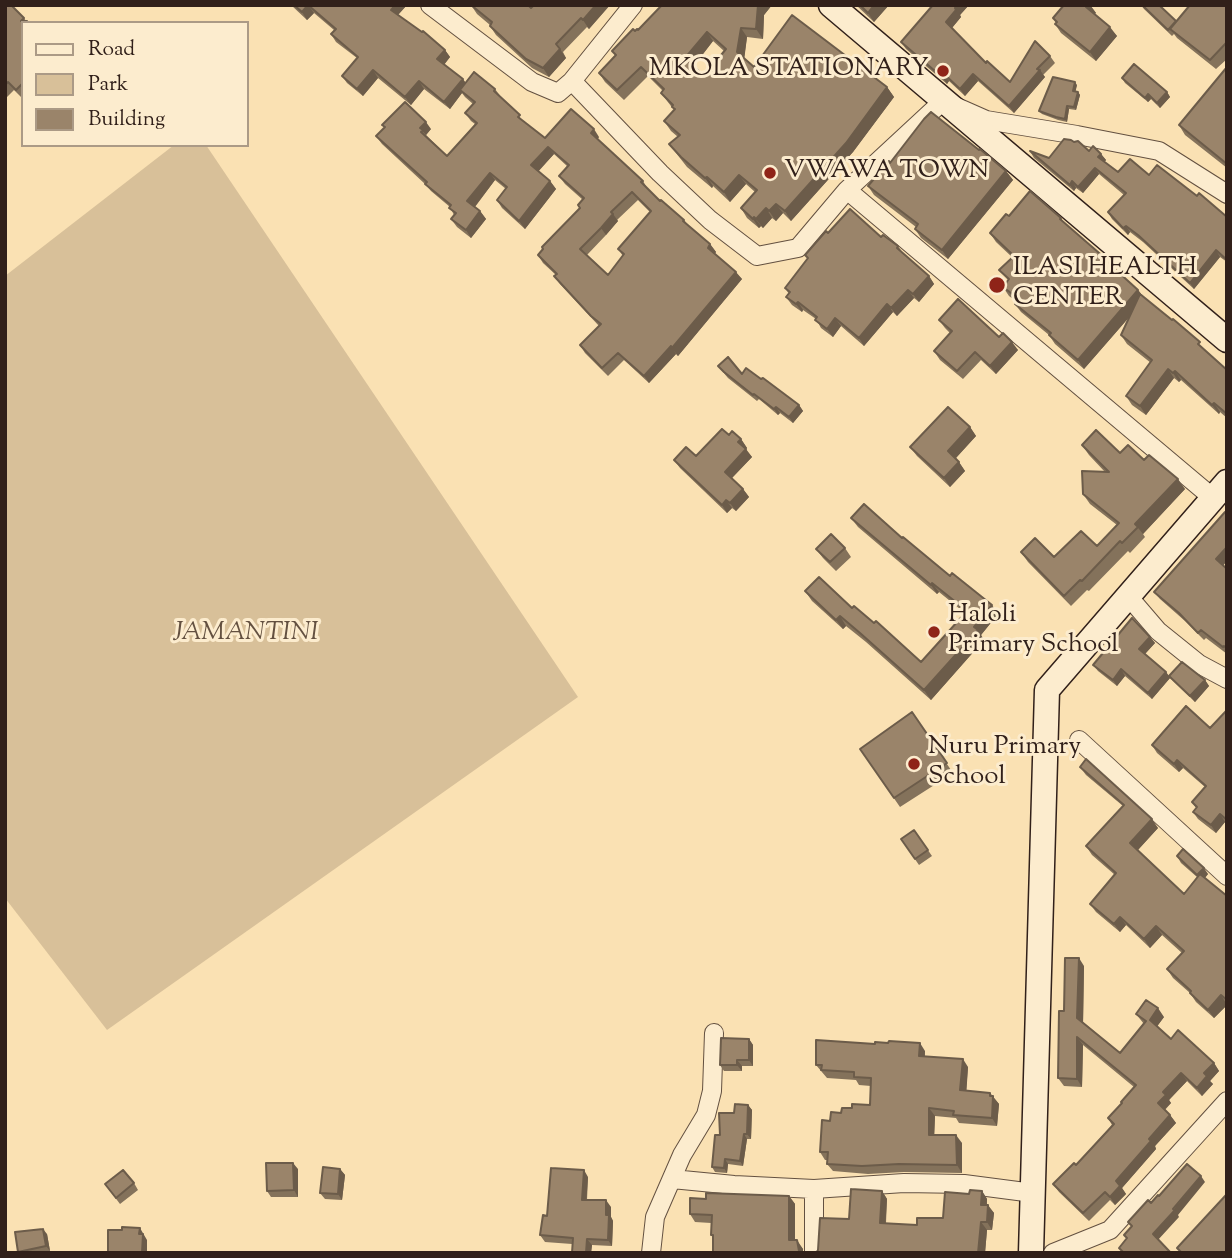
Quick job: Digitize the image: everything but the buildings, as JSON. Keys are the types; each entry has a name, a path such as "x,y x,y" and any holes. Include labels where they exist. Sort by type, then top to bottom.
{"street":[{"path":"430,5 532,82 558,93 572,81 629,7"},
{"path":"831,5 1227,340"},
{"path":"572,81 660,173 710,220 757,256 798,248 847,190 943,101"},
{"path":"943,101 986,120 1159,151 1227,194"},
{"path":"847,190 1220,490 1047,690 1031,1253"},
{"path":"1128,596 1158,631 1199,664 1227,679"},
{"path":"1079,740 1227,876"},
{"path":"651,1253 655,1217 682,1155 706,1115 712,1091 714,1033"},
{"path":"1053,1253 1079,1249 1110,1230 1227,1101"},
{"path":"672,1179 814,1189 904,1183 964,1184 1033,1192"},
{"path":"814,1189 814,1253"}],"green space":[{"name":"JAMANTINI","path":"171,147 207,147 578,697 107,1030 5,898 5,276"}],"place":[{"name":"MKOLA STATIONARY","path":"943,71"},
{"name":"VWAWA TOWN","path":"770,173"},
{"name":"ILASI HEALTH CENTER","path":"997,285"},
{"name":"Haloli Primary School","path":"934,632"},
{"name":"Nuru Primary School","path":"914,764"}]}
